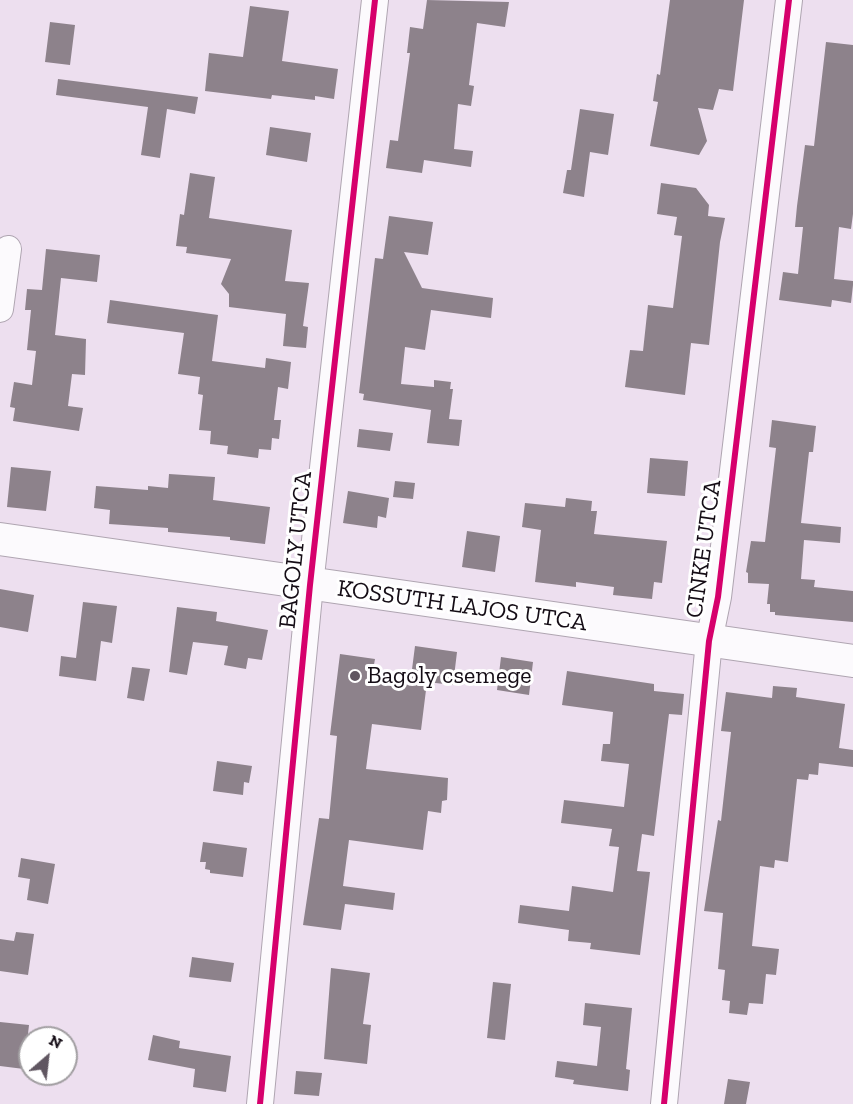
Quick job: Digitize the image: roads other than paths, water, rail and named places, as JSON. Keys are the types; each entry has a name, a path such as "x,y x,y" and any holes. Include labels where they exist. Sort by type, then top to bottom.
{"street":[{"name":"BAGOLY UTCA","path":"260,1104 310,585 375,0"},
{"name":"CINKE UTCA","path":"664,1104 709,641 719,585 789,0"},
{"path":"0,309 8,249"},
{"name":"KOSSUTH LAJOS UTCA","path":"0,539 853,661"}],"place":[{"name":"Bagoly csemege","path":"355,676"}]}
